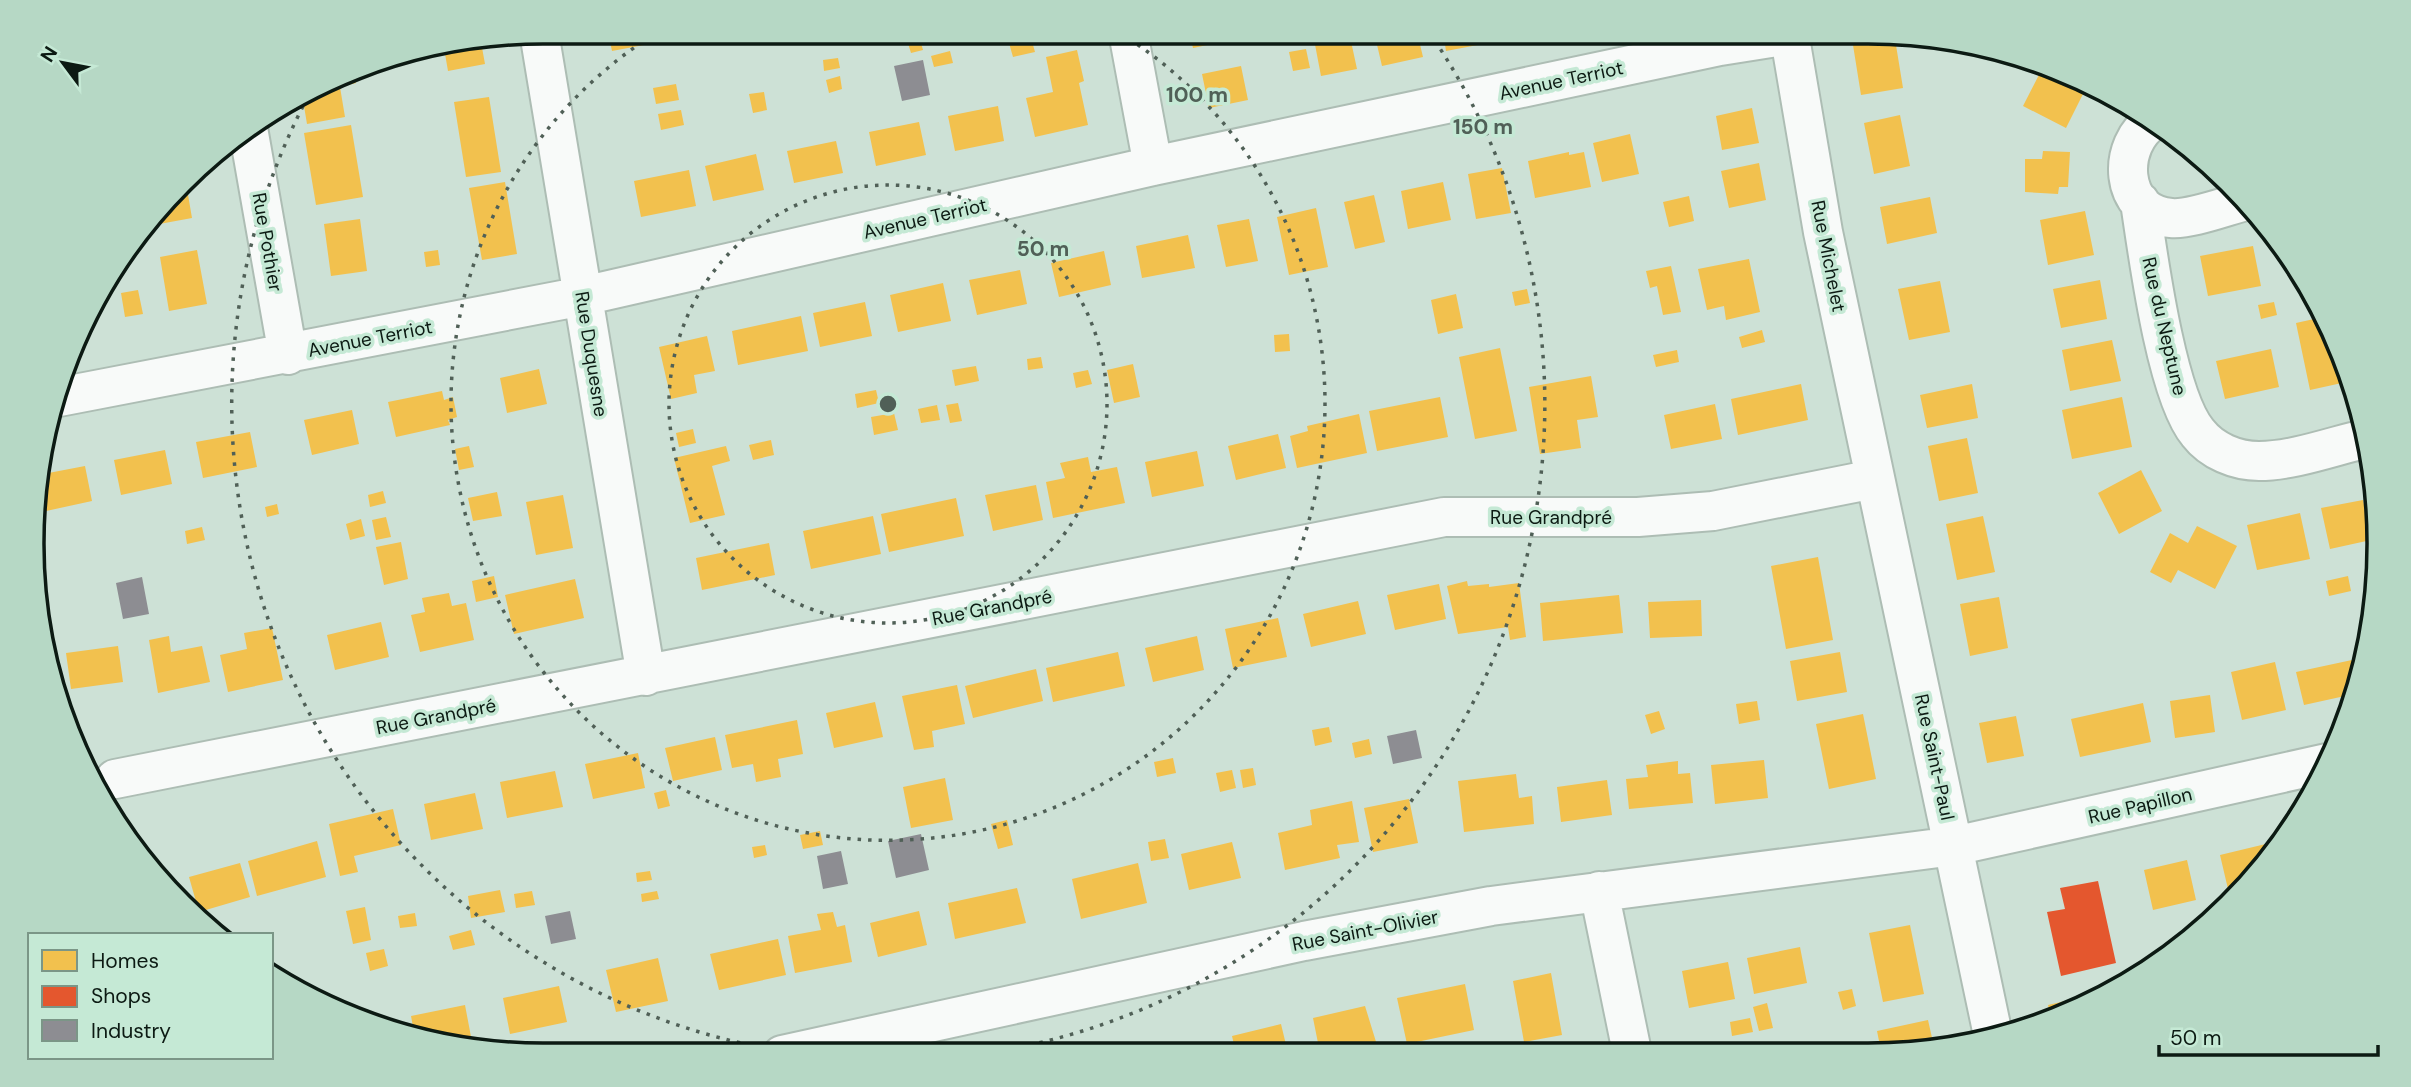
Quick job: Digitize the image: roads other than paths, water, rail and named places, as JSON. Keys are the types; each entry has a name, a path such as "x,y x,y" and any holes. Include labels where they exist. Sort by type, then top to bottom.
{"street":[{"name":"Rue Duquesne","path":"541,44 646,676"},
{"path":"1130,44 1153,166"},
{"name":"Avenue Terriot","path":"66,396 583,296 1153,166 1731,44"},
{"name":"Rue Michelet","path":"1791,44 1823,232 1874,479"},
{"name":"Rue du Neptune","path":"2145,128 2137,134 2127,158 2127,177 2140,202 2154,289 2184,411 2204,440 2234,458 2257,461 2357,440"},
{"name":"Rue Pothier","path":"250,139 288,355"},
{"path":"2140,202 2150,210 2173,219 2234,204"},
{"name":"Rue Grandpré","path":"115,779 1444,517 1638,517 1713,511 1874,479"},
{"name":"Rue Saint-Paul","path":"1874,479 1991,1027"},
{"name":"Rue Papillon","path":"1954,846 2311,774"},
{"name":"Rue Saint-Olivier","path":"890,1043 926,1039 1304,941 1491,906 1954,846"},
{"path":"1599,891 1630,1043"}]}
